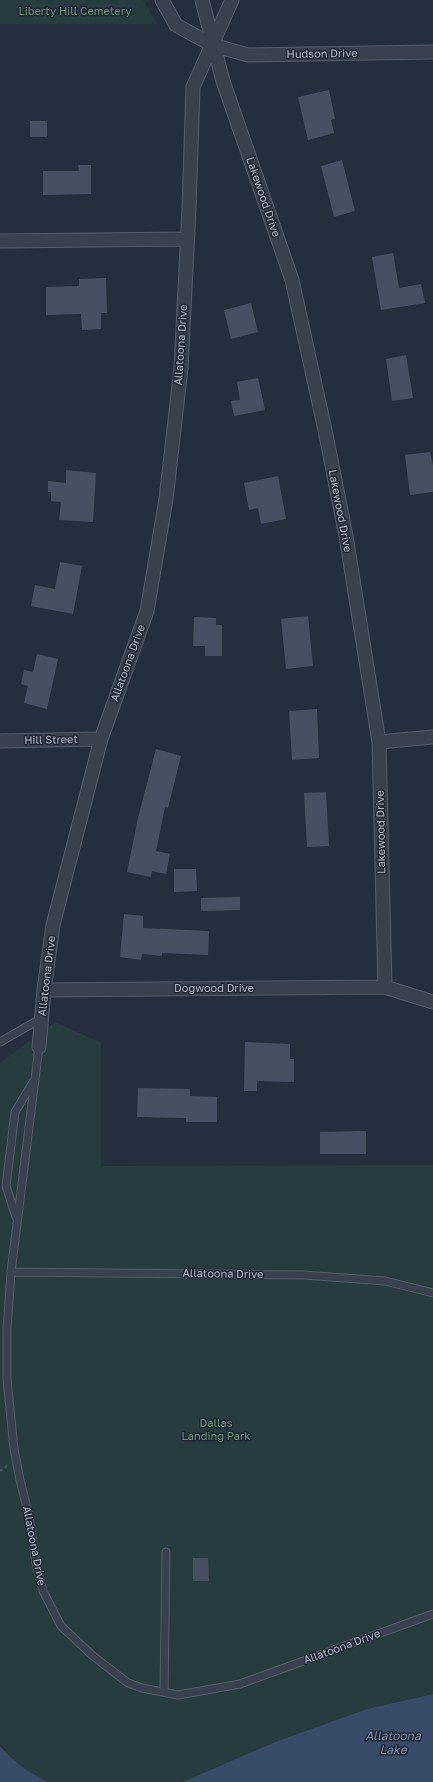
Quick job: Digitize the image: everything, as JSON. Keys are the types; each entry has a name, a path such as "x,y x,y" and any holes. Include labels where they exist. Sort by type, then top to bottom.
{"street":[{"name":"Hudson Drive","path":"162,0 176,26 212,44 248,55 433,52"},
{"name":"Lakewood Drive","path":"202,0 212,44 223,81 292,280 325,430 344,528 379,742 385,987"},
{"name":"Allatoona Drive","path":"39,1047 44,990 53,925 101,739 147,611 166,499 180,376 194,87 232,0"},
{"path":"0,241 187,239"},
{"path":"379,742 433,737"},
{"name":"Hill Street","path":"0,741 101,739"},
{"path":"385,987 433,1002"},
{"name":"Dogwood Drive","path":"44,990 385,987"}],"lane":[{"path":"0,1042 42,1018"},
{"name":"Allatoona Drive","path":"39,1047 35,1081 15,1112 6,1186 17,1219 11,1272 7,1330 7,1379 16,1459 29,1516 36,1563 43,1591 61,1626 93,1656 128,1683 142,1688 178,1695 240,1684 433,1614"},
{"path":"17,1219 35,1081"},
{"name":"Allatoona Drive","path":"11,1272 304,1275 385,1281 433,1293"},
{"path":"164,1692 166,1552"}],"green space":[{"name":"Liberty Hill Cemetery","path":"0,0 143,0 157,24 0,24"},
{"name":"Dallas Landing Park","path":"55,1022 101,1043 101,1166 433,1165 433,1694 367,1709 275,1742 182,1782 48,1782 34,1775 13,1760 0,1743 0,1063"}],"water":[{"name":"Allatoona Lake","path":"433,1694 433,1782 183,1782 275,1742 367,1709"},
{"path":"0,1746 22,1767 48,1782 0,1782"}],"building":[{"path":"329,90 335,119 331,120 334,133 308,140 298,97"},
{"path":"30,121 47,121 47,137 30,137"},
{"path":"342,160 355,211 334,217 321,166"},
{"path":"78,165 91,165 91,194 43,195 43,171 79,171"},
{"path":"393,253 399,288 421,284 425,303 381,310 372,257"},
{"path":"106,278 107,313 101,313 101,329 82,330 81,314 46,315 46,287 79,286 79,279"},
{"path":"251,303 258,332 231,339 224,310"},
{"path":"406,355 413,398 392,401 386,359"},
{"path":"258,378 265,410 234,416 231,401 240,400 237,382"},
{"path":"430,452 433,465 433,492 410,495 405,455"},
{"path":"66,470 96,473 93,522 59,520 61,502 51,501 51,492 48,492 48,481 66,483"},
{"path":"278,476 286,519 261,524 258,508 249,510 244,483"},
{"path":"60,562 82,566 73,614 31,606 35,585 55,589"},
{"path":"308,616 313,666 286,669 281,619"},
{"path":"194,617 216,618 216,625 222,625 222,656 205,656 205,646 193,646"},
{"path":"37,654 58,659 47,709 24,703 28,686 21,684 24,670 33,672"},
{"path":"317,709 319,758 292,760 289,711"},
{"path":"156,749 181,756 168,808 165,807 156,851 170,854 166,874 152,871 151,877 127,872 138,818"},
{"path":"326,792 329,846 307,847 304,793"},
{"path":"174,869 196,869 197,891 174,892"},
{"path":"240,897 240,910 201,911 201,898"},
{"path":"124,914 143,916 143,928 209,931 208,955 162,953 162,956 142,954 141,960 120,957"},
{"path":"245,1042 290,1044 290,1059 294,1059 294,1082 257,1081 257,1091 244,1091"},
{"path":"138,1088 190,1089 190,1096 217,1097 217,1122 186,1122 186,1118 137,1117"},
{"path":"366,1131 366,1154 320,1154 320,1132"},
{"path":"193,1558 208,1558 209,1581 193,1581"}]}
